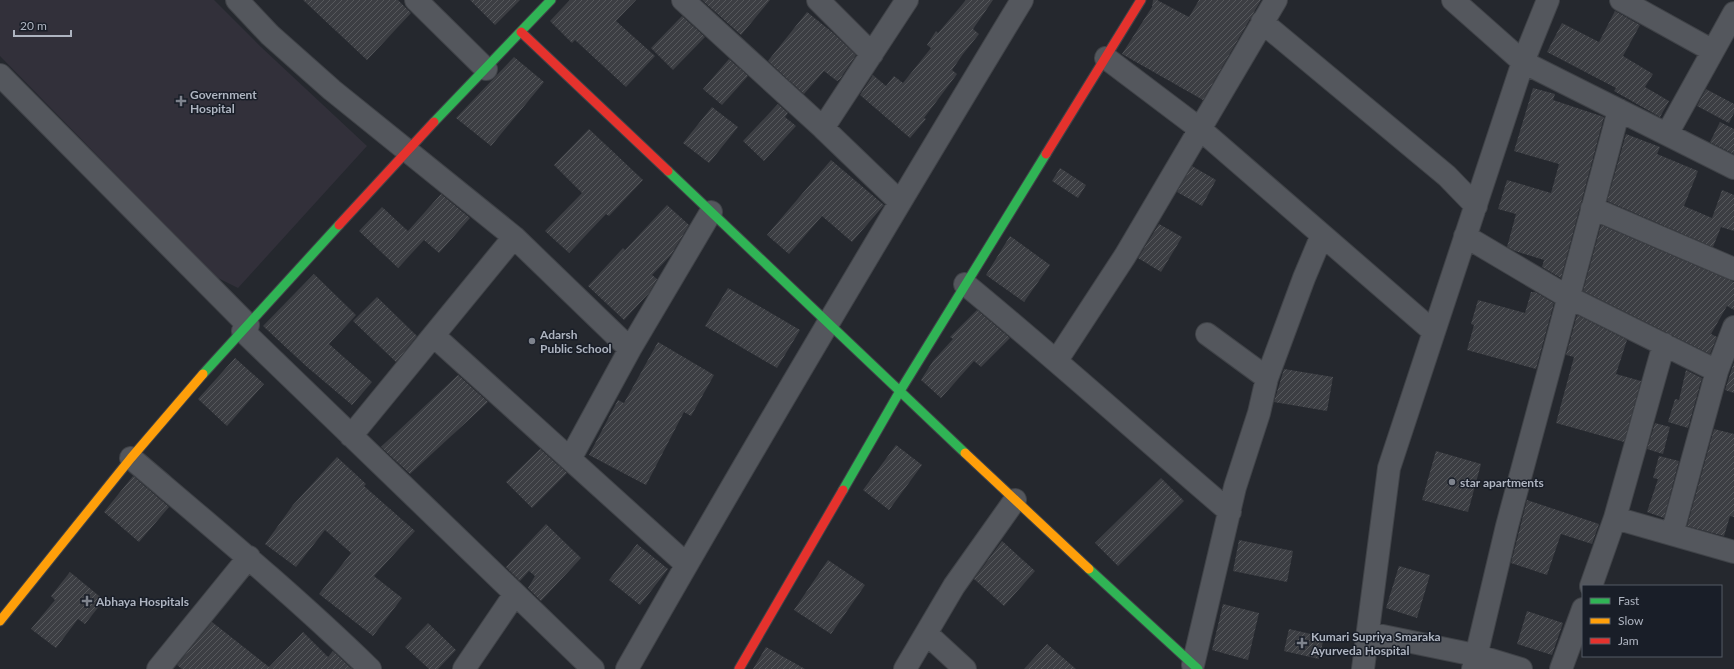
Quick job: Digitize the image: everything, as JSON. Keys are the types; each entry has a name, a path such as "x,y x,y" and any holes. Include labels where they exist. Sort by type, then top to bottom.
{"street":[{"path":"237,0 270,35 310,71 514,237 630,349"},
{"path":"416,0 486,69"},
{"path":"0,621 131,458 216,359 408,150 551,0"},
{"path":"683,0 823,128 900,202"},
{"path":"818,0 872,54"},
{"path":"823,128 907,0"},
{"path":"627,669 686,564 900,202 1022,0"},
{"path":"739,669 900,391 1141,0"},
{"path":"1057,360 1125,256 1276,0"},
{"path":"1453,0 1523,62 1734,168"},
{"path":"1363,669 1389,468 1523,62 1548,0"},
{"path":"1621,0 1713,51"},
{"path":"1666,134 1734,13"},
{"path":"1262,22 1447,176 1476,206"},
{"path":"521,32 1015,500 1196,667"},
{"path":"1106,58 1200,129 1434,332"},
{"path":"0,75 351,436 593,669"},
{"path":"1474,662 1507,526 1619,110"},
{"path":"1592,208 1734,269"},
{"path":"570,459 630,349 711,212"},
{"path":"1196,667 1235,487 1259,413 1267,378 1304,278 1322,235"},
{"path":"1465,236 1568,296 1717,372"},
{"path":"351,436 514,237"},
{"path":"965,284 1057,360 1086,388 1230,512"},
{"path":"1672,534 1717,372 1734,327"},
{"path":"1207,334 1247,365 1267,378"},
{"path":"434,336 686,564"},
{"path":"1591,585 1615,518 1664,344"},
{"path":"131,458 249,557 370,669"},
{"path":"905,669 954,586 1015,500"},
{"path":"1615,518 1734,552"},
{"path":"158,669 249,557"},
{"path":"464,669 515,594"},
{"path":"1562,669 1582,612"},
{"path":"1368,633 1474,662 1521,669"},
{"path":"927,634 965,669"}],"shaded area":[{"name":"Government Hospital","path":"0,0 214,0 261,47 367,146 238,288 216,277 0,56"}],"building":[{"path":"303,0 398,0 411,13 367,60"},
{"path":"470,0 520,0 495,25"},
{"path":"570,0 636,0 616,21 655,56 626,87 575,40 572,43 550,21"},
{"path":"702,0 770,0 741,35"},
{"path":"966,0 993,0 973,29 979,34 952,70 957,74 924,118 926,119 910,138 860,95 873,75 886,86 894,76 903,83 931,48 927,45 936,31 938,33"},
{"path":"1153,0 1157,0 1189,17 1199,0 1261,0 1203,100 1122,54 1152,7"},
{"path":"1615,11 1640,25 1623,56 1653,74 1645,87 1669,101 1660,117 1614,91 1616,88 1547,52 1562,23 1599,42"},
{"path":"807,12 832,32 856,55 840,79 837,81 824,71 804,94 768,61"},
{"path":"682,16 705,37 673,70 651,48"},
{"path":"514,57 544,82 491,146 456,118"},
{"path":"729,59 748,76 722,105 703,89"},
{"path":"1533,88 1555,94 1553,100 1604,117 1561,278 1542,267 1544,260 1507,247 1516,214 1498,209 1507,180 1551,193 1559,164 1514,151"},
{"path":"1706,89 1734,104 1734,113 1729,123 1697,106"},
{"path":"778,104 788,113 785,117 796,126 764,161 743,141"},
{"path":"712,107 738,127 709,163 683,143"},
{"path":"1720,122 1734,129 1734,154 1710,142"},
{"path":"589,129 643,180 609,216 606,214 569,253 545,231 582,193 554,165"},
{"path":"1626,134 1660,147 1657,154 1698,171 1684,206 1712,218 1722,190 1734,195 1734,231 1721,227 1713,247 1607,201"},
{"path":"831,160 884,205 852,242 822,216 789,254 767,235"},
{"path":"1192,166 1216,180 1202,206 1177,192"},
{"path":"1060,168 1086,185 1078,198 1052,181"},
{"path":"441,194 470,218 439,253 424,240 398,268 359,231 382,207 408,231"},
{"path":"667,205 689,225 671,255 652,275 657,279 649,293 624,320 588,286 623,248 625,250"},
{"path":"1159,224 1182,237 1161,272 1138,258"},
{"path":"1601,225 1734,282 1734,310 1727,306 1711,334 1717,337 1710,354 1583,291"},
{"path":"1010,236 1050,265 1024,302 986,275"},
{"path":"314,274 356,315 329,344 372,382 352,405 306,366 263,326"},
{"path":"728,288 800,330 777,368 705,326"},
{"path":"1531,292 1535,292 1554,303 1536,369 1467,350 1474,325 1471,324 1478,300 1525,313"},
{"path":"377,297 417,336 396,362 353,321"},
{"path":"977,310 1010,338 981,367 974,361 941,398 921,380 933,361 953,339 950,337"},
{"path":"1577,315 1627,340 1616,374 1641,381 1624,442 1556,423 1574,357 1566,355"},
{"path":"658,342 714,375 691,416 684,412 646,485 589,455 618,400 624,403"},
{"path":"235,358 264,384 227,426 198,399"},
{"path":"1734,362 1734,393 1725,390"},
{"path":"1284,369 1333,377 1327,411 1274,402"},
{"path":"1686,370 1702,378 1688,428 1668,422 1675,399 1679,400"},
{"path":"458,375 488,402 410,474 381,447"},
{"path":"1655,423 1670,427 1663,454 1647,449"},
{"path":"1714,429 1734,434 1734,517 1730,516 1724,536 1687,526"},
{"path":"896,445 922,465 889,510 863,490"},
{"path":"540,449 567,473 532,508 506,482"},
{"name":"star apartments","path":"1436,451 1481,464 1468,512 1422,500"},
{"path":"1659,456 1679,461 1664,518 1647,512 1658,479 1653,478"},
{"path":"337,457 366,484 364,486 415,531 374,576 402,598 373,636 319,594 351,553 325,530 296,567 265,544 293,505"},
{"path":"133,476 169,507 139,542 104,512"},
{"path":"1161,478 1184,501 1118,566 1095,543"},
{"path":"1527,500 1599,524 1592,544 1561,534 1547,575 1511,563"},
{"path":"546,524 581,558 541,601 528,588 535,576 529,571 520,581 506,567"},
{"path":"1239,540 1293,551 1287,582 1233,571"},
{"path":"1002,541 1035,571 1004,606 974,579"},
{"path":"637,544 668,569 640,605 609,580"},
{"path":"828,560 865,585 831,634 794,610"},
{"path":"1399,566 1430,575 1417,618 1386,608"},
{"path":"70,572 104,600 85,624 78,619 56,648 31,629 55,600 51,596"},
{"path":"1223,604 1259,613 1248,660 1212,650"},
{"path":"1527,611 1563,623 1552,655 1517,644"},
{"path":"212,622 269,667 303,632 328,657 333,651 352,669 182,669 177,665"},
{"path":"428,623 456,650 438,669 429,669 405,647"},
{"path":"1289,629 1324,637 1319,659 1284,651"},
{"path":"1047,644 1076,669 1024,669"},
{"path":"766,647 805,669 753,669"}],"traffic: fast":[{"path":"434,122 551,0"},
{"path":"843,490 900,391 1046,154"},
{"path":"668,171 965,453"},
{"path":"203,374 339,225"},
{"path":"1089,569 1198,669"}],"traffic: slow":[{"path":"0,621 131,458 203,374"},
{"path":"965,453 1089,569"}],"traffic: jam":[{"path":"1046,154 1141,0"},
{"path":"521,32 668,171"},
{"path":"339,225 434,122"},
{"path":"739,669 843,490"}],"place":[{"name":"Government Hospital","path":"181,101"},
{"name":"Adarsh Public School","path":"532,341"},
{"name":"star apartments","path":"1452,482"},
{"name":"Abhaya Hospitals","path":"87,601"},
{"name":"Kumari Supriya Smaraka Ayurveda Hospital","path":"1302,643"}]}
